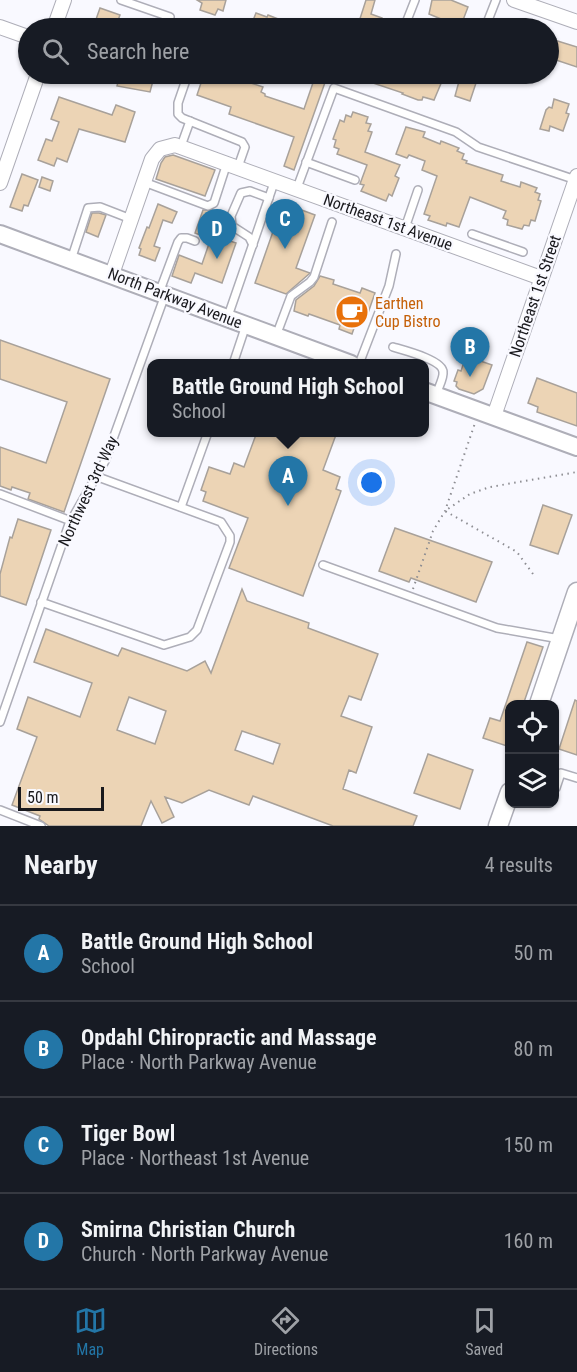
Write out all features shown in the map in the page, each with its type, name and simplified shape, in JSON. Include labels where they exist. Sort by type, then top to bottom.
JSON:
[{"type":"main road","points":[[541,700],[568,629],[577,592]]},
{"type":"main road","points":[[498,826],[505,806]]},
{"type":"street","points":[[58,18],[64,0]]},
{"type":"street","points":[[514,0],[577,22]]},
{"type":"street","points":[[0,27],[18,33]]},
{"type":"street","points":[[0,183],[35,84]]},
{"type":"street","points":[[111,274],[152,159],[160,149],[174,146]]},
{"type":"street","name":"Northeast 1st Avenue","points":[[174,146],[275,180],[541,278]]},
{"type":"street","name":"Northeast 1st Street","points":[[487,413],[541,278],[576,178]]},
{"type":"street","name":"North Parkway Avenue","points":[[0,234],[340,359]]},
{"type":"street","points":[[430,393],[577,447]]},
{"type":"lane","points":[[122,0],[170,17]]},
{"type":"lane","points":[[408,18],[415,0]]},
{"type":"lane","points":[[489,18],[496,0]]},
{"type":"lane","points":[[144,182],[208,206],[211,205],[244,147],[242,142],[182,118],[176,109],[185,84]]},
{"type":"lane","points":[[297,188],[334,88],[456,132],[478,147],[576,178]]},
{"type":"lane","points":[[174,146],[190,121]]},
{"type":"lane","points":[[306,162],[356,180]]},
{"type":"lane","points":[[227,319],[275,180]]},
{"type":"lane","points":[[405,228],[418,190]]},
{"type":"lane","points":[[253,245],[249,237],[232,226],[231,216],[241,193],[250,191],[269,198]]},
{"type":"lane","points":[[71,260],[88,208],[100,207],[131,219]]},
{"type":"lane","points":[[276,336],[291,296],[314,277],[332,222]]},
{"type":"lane","points":[[472,234],[523,252]]},
{"type":"lane","name":"Northwest 3rd Way","points":[[0,722],[71,521],[98,477],[111,445],[178,242],[181,238],[195,241]]},
{"type":"lane","points":[[482,256],[487,239]]},
{"type":"lane","points":[[361,359],[389,286],[396,254]]},
{"type":"lane","points":[[234,359],[246,325]]},
{"type":"lane","points":[[393,347],[427,359]]},
{"type":"lane","points":[[429,360],[435,362],[444,372],[430,393]]},
{"type":"lane","points":[[181,507],[206,437]]},
{"type":"lane","points":[[41,602],[164,645],[171,645],[190,637],[197,630],[230,542],[230,536],[221,522],[98,477]]},
{"type":"lane","points":[[0,494],[71,521]]},
{"type":"lane","points":[[323,566],[497,628],[568,629]]},
{"type":"lane","points":[[559,779],[561,773],[577,778]]},
{"type":"lane","points":[[0,810],[41,826]]},
{"type":"path","points":[[410,597],[433,531],[445,511],[487,413]]},
{"type":"path","points":[[445,511],[470,494],[490,487],[577,472]]},
{"type":"path","points":[[445,511],[517,552],[532,574]]},
{"type":"building","points":[[197,0],[226,0],[223,11],[218,9],[215,15],[200,10],[202,3]]},
{"type":"building","points":[[366,0],[375,0],[371,14],[382,18],[360,18]]},
{"type":"building","points":[[432,0],[451,0],[468,7],[464,18],[439,18],[429,14]]},
{"type":"building","points":[[100,8],[120,15],[119,18],[96,18]]},
{"type":"building","points":[[256,13],[276,18],[254,18]]},
{"type":"building","points":[[559,41],[577,47],[577,67],[559,61]]},
{"type":"building","points":[[118,84],[152,84],[150,92],[117,86]]},
{"type":"building","points":[[201,84],[254,84],[263,87],[261,92],[265,96],[304,109],[313,84],[324,84],[294,170],[284,166],[294,137],[229,114],[231,107],[197,95]]},
{"type":"building","points":[[376,84],[441,84],[434,100],[423,97],[422,100],[418,100]]},
{"type":"building","points":[[458,84],[476,84],[470,101],[455,96]]},
{"type":"building","points":[[59,97],[112,115],[116,105],[135,112],[125,142],[79,129],[67,162],[57,158],[54,166],[38,160],[46,139],[52,141],[59,122],[51,119]]},
{"type":"building","points":[[554,99],[569,104],[566,113],[569,114],[563,131],[550,126],[549,131],[540,129],[546,110],[549,107],[552,108]]},
{"type":"building","points":[[353,112],[368,117],[366,123],[371,124],[368,131],[372,132],[365,152],[400,165],[395,176],[399,178],[392,196],[389,194],[386,201],[361,191],[364,185],[360,184],[367,165],[337,154],[339,149],[334,147],[336,140],[333,139],[340,120],[344,122],[346,115],[351,117]]},
{"type":"building","points":[[406,127],[425,132],[423,137],[440,144],[441,141],[459,148],[457,151],[464,154],[462,159],[467,161],[466,163],[503,175],[501,181],[520,187],[521,182],[537,188],[535,192],[540,194],[538,200],[541,201],[535,221],[531,220],[529,226],[524,225],[522,229],[507,225],[508,220],[503,218],[506,211],[470,197],[459,227],[447,223],[446,226],[428,220],[430,216],[424,214],[437,176],[422,170],[425,161],[409,155],[407,158],[396,154]]},
{"type":"building","points":[[173,155],[215,170],[205,196],[156,179],[165,157]]},
{"type":"building","points":[[22,174],[38,180],[28,206],[24,205],[22,211],[10,207]]},
{"type":"building","points":[[42,177],[53,181],[50,191],[39,187]]},
{"type":"building","points":[[283,203],[315,215],[296,268],[310,273],[286,294],[255,283]]},
{"type":"building","points":[[158,204],[177,212],[172,223],[163,220],[154,246],[160,248],[155,261],[139,255],[141,249],[139,248]]},
{"type":"building","points":[[203,210],[212,210],[203,236],[195,233]]},
{"type":"building","points":[[92,213],[106,215],[98,237],[86,232]]},
{"type":"building","points":[[212,235],[236,243],[222,283],[195,273],[191,283],[172,276],[179,255],[202,264]]},
{"type":"building","points":[[320,276],[334,280],[333,284],[360,293],[362,288],[375,293],[368,313],[360,311],[352,334],[339,329],[340,325],[294,311],[296,300],[314,286]]},
{"type":"building","points":[[0,340],[110,379],[64,512],[28,499],[30,493],[0,486],[0,447],[46,463],[67,402],[0,379]]},
{"type":"building","points":[[466,356],[492,365],[483,389],[474,394],[459,389],[456,386],[457,382],[454,381],[458,370],[461,371]]},
{"type":"building","points":[[537,378],[577,393],[577,426],[537,412],[538,407],[528,403]]},
{"type":"building","points":[[255,437],[335,437],[323,470],[340,477],[336,489],[341,491],[303,596],[229,568],[248,518],[203,501],[206,492],[201,490],[209,467],[230,474],[234,463],[244,467]]},
{"type":"building","points":[[543,505],[572,515],[558,554],[530,545]]},
{"type":"building","points":[[18,519],[51,530],[26,605],[0,596],[0,574],[10,537],[12,538]]},
{"type":"building","points":[[395,528],[492,562],[476,602],[411,578],[409,582],[379,571]]},
{"type":"building","points":[[242,589],[247,601],[309,623],[308,628],[378,654],[361,700],[349,696],[341,716],[372,727],[356,773],[349,770],[343,789],[417,816],[413,826],[333,826],[253,796],[249,805],[209,790],[182,803],[165,797],[174,817],[162,823],[151,801],[141,826],[49,826],[39,819],[40,816],[12,805],[37,737],[17,729],[28,697],[80,717],[92,683],[34,662],[46,629],[118,656],[122,648],[187,671],[205,661],[211,673]],"holes":[[[129,697],[166,711],[155,744],[117,730]],[[242,731],[280,744],[273,764],[235,750]]]},
{"type":"building","points":[[527,642],[543,647],[525,700],[507,700]]},
{"type":"building","points":[[575,700],[577,701],[577,755],[559,749]]},
{"type":"building","points":[[505,706],[505,745],[483,738],[490,718],[500,721]]},
{"type":"building","points":[[428,754],[473,770],[460,809],[414,793]]},
{"type":"place","name":"Tiger Bowl","points":[[285,249]]},
{"type":"place","name":"Smirna Christian Church","points":[[217,259]]},
{"type":"place","name":"Earthen Cup Bistro","points":[[352,312]]},
{"type":"place","name":"Opdahl Chiropractic and Massage","points":[[470,377]]},
{"type":"place","name":"Battle Ground High School","points":[[288,506]]}]
